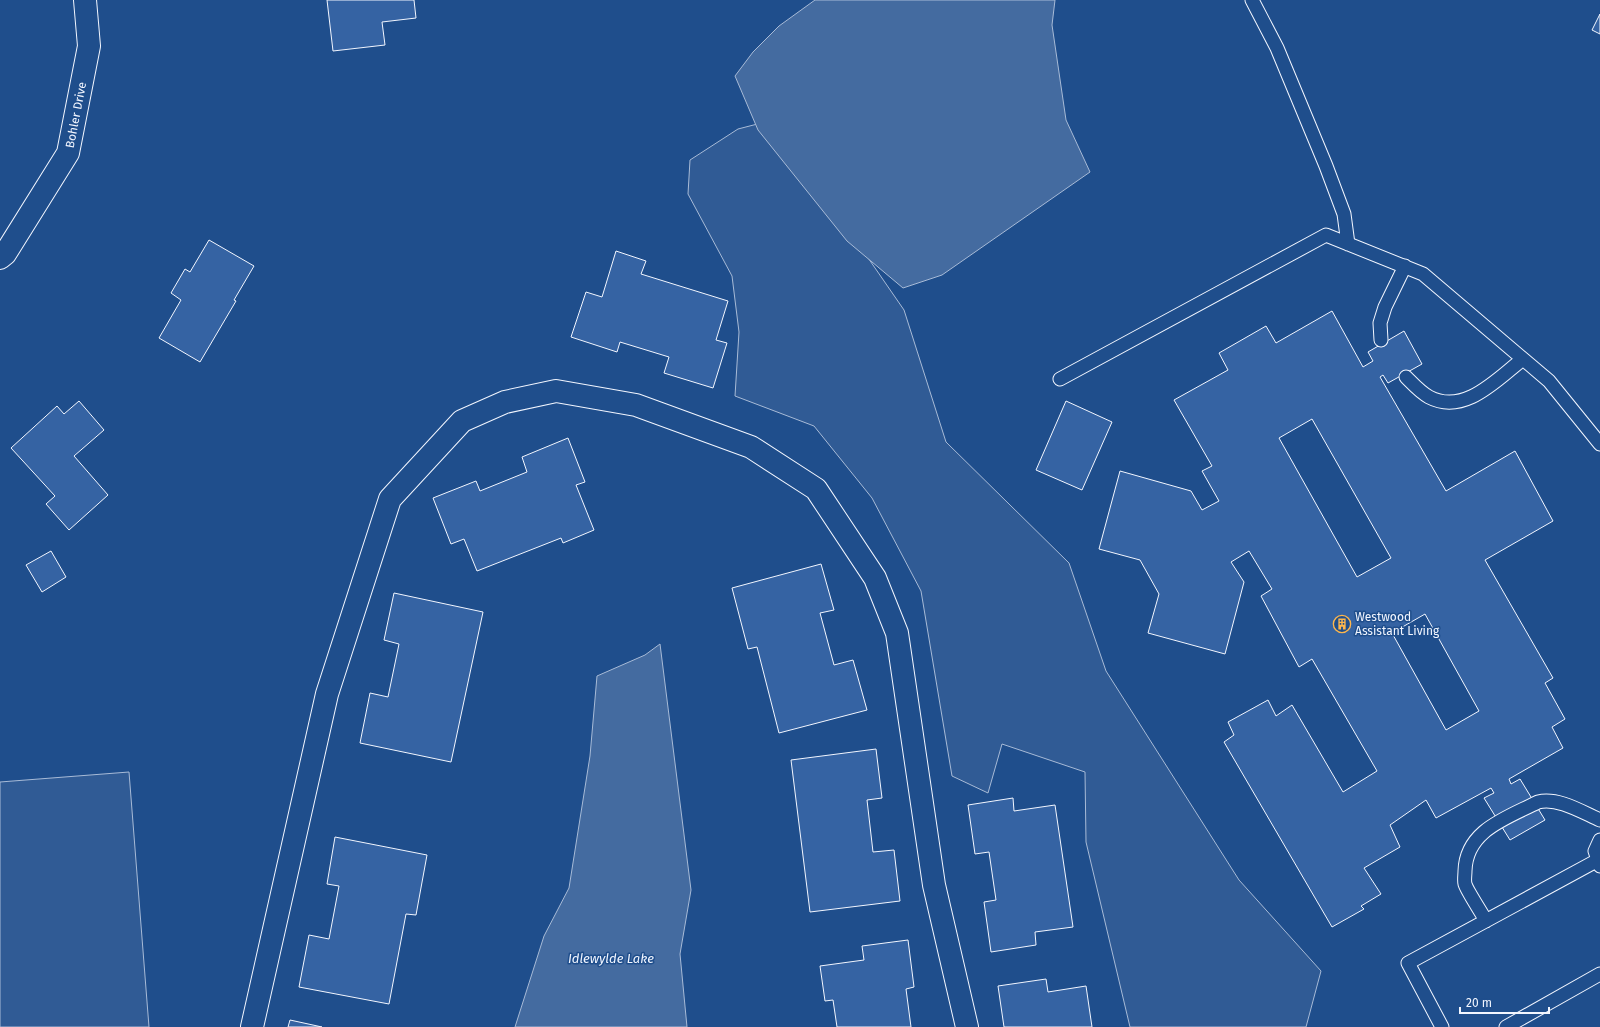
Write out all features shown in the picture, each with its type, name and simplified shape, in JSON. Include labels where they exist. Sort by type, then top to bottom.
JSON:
[{"type":"street","name":"Bohler Drive","points":[[0,258],[5,254],[68,153],[89,46],[85,0]]},
{"type":"street","points":[[252,1027],[328,694],[390,499],[462,421],[505,402],[556,391],[636,405],[751,447],[816,489],[875,578],[897,633],[934,885],[967,1027]]},
{"type":"lane","points":[[1252,0],[1277,48],[1326,166],[1344,214],[1348,244]]},
{"type":"lane","points":[[1060,379],[1326,235],[1423,274],[1549,380],[1600,444]]},
{"type":"lane","points":[[1381,340],[1380,323],[1385,306],[1405,266]]},
{"type":"lane","points":[[1406,377],[1430,398],[1445,401],[1462,401],[1476,395],[1523,359]]},
{"type":"lane","points":[[1486,921],[1465,884],[1465,862],[1469,849],[1478,836],[1492,825],[1538,802],[1547,800],[1563,804],[1600,820]]},
{"type":"lane","points":[[1442,1027],[1408,963],[1599,863],[1595,851],[1600,840]]},
{"type":"lane","points":[[1506,1027],[1600,974]]},
{"type":"shaded area","points":[[773,120],[904,310],[946,442],[1069,563],[1106,671],[1239,880],[1321,971],[1306,1027],[1130,1027],[1086,842],[1085,772],[1002,744],[988,793],[952,776],[921,591],[872,498],[814,426],[735,396],[739,332],[732,276],[688,194],[690,160],[738,129]]},
{"type":"shaded area","points":[[129,772],[149,1027],[0,1027],[0,782]]},
{"type":"water","points":[[815,0],[1055,0],[1052,25],[1066,120],[1090,172],[942,275],[903,288],[847,241],[758,130],[735,76],[753,52],[779,26]]},
{"type":"water","name":"Idlewylde Lake","points":[[660,644],[691,890],[680,954],[687,1027],[515,1027],[544,936],[569,888],[590,756],[597,676],[645,655]]},
{"type":"building","points":[[327,0],[414,0],[416,18],[382,22],[385,45],[333,51]]},
{"type":"building","points":[[1600,14],[1600,34],[1592,30]]},
{"type":"building","points":[[209,240],[254,266],[234,300],[236,301],[200,362],[159,338],[181,300],[171,293],[185,269],[190,272]]},
{"type":"building","points":[[616,251],[646,261],[641,274],[728,301],[716,340],[727,343],[713,388],[664,373],[669,357],[620,342],[617,352],[571,337],[586,292],[602,297]]},
{"type":"building","name":"Westwood Assistant Living","points":[[1332,311],[1363,367],[1373,361],[1368,352],[1404,331],[1422,364],[1388,383],[1383,375],[1380,377],[1446,491],[1515,451],[1553,521],[1485,560],[1553,678],[1545,683],[1565,719],[1552,727],[1563,748],[1509,779],[1511,784],[1520,779],[1545,820],[1510,840],[1484,798],[1494,793],[1491,788],[1436,818],[1426,800],[1390,825],[1400,847],[1364,868],[1381,894],[1361,906],[1364,909],[1332,927],[1224,742],[1234,735],[1228,722],[1268,700],[1276,716],[1292,705],[1343,792],[1377,771],[1312,659],[1299,667],[1261,596],[1272,589],[1249,551],[1231,562],[1244,582],[1225,654],[1148,633],[1159,594],[1140,560],[1099,549],[1120,471],[1191,491],[1202,510],[1219,501],[1202,471],[1212,466],[1174,400],[1228,370],[1219,353],[1266,326],[1276,343]],"holes":[[[1312,419],[1391,558],[1357,577],[1279,438]],[[1425,614],[1479,711],[1446,730],[1392,633]]]},
{"type":"building","points":[[79,401],[104,430],[74,456],[108,495],[69,530],[46,504],[55,496],[11,448],[57,406],[64,414]]},
{"type":"building","points":[[1066,401],[1112,422],[1082,490],[1036,470]]},
{"type":"building","points":[[568,438],[585,482],[576,485],[594,530],[563,543],[561,538],[477,571],[464,539],[451,544],[433,498],[476,481],[480,491],[527,472],[522,457]]},
{"type":"building","points":[[51,551],[66,577],[42,592],[26,565]]},
{"type":"building","points":[[821,564],[834,610],[820,613],[834,665],[853,660],[867,710],[779,733],[757,647],[748,649],[732,588]]},
{"type":"building","points":[[394,593],[483,612],[451,762],[360,743],[370,693],[388,697],[399,644],[384,640]]},
{"type":"building","points":[[876,749],[882,798],[867,800],[873,852],[894,850],[900,901],[810,912],[791,760]]},
{"type":"building","points":[[1013,798],[1014,811],[1055,805],[1073,927],[1035,932],[1036,945],[991,952],[984,902],[996,900],[989,852],[975,854],[968,805]]},
{"type":"building","points":[[335,837],[427,855],[416,915],[406,914],[389,1004],[299,987],[309,935],[329,939],[339,886],[327,884]]},
{"type":"building","points":[[908,940],[914,987],[906,989],[911,1027],[837,1027],[833,1000],[825,1001],[820,966],[864,960],[862,946]]},
{"type":"building","points":[[1046,979],[1048,992],[1086,986],[1092,1027],[1004,1027],[998,986]]},
{"type":"building","points":[[290,1020],[322,1027],[288,1027]]},
{"type":"place","name":"Westwood Assistant Living","points":[[1342,624]]}]
